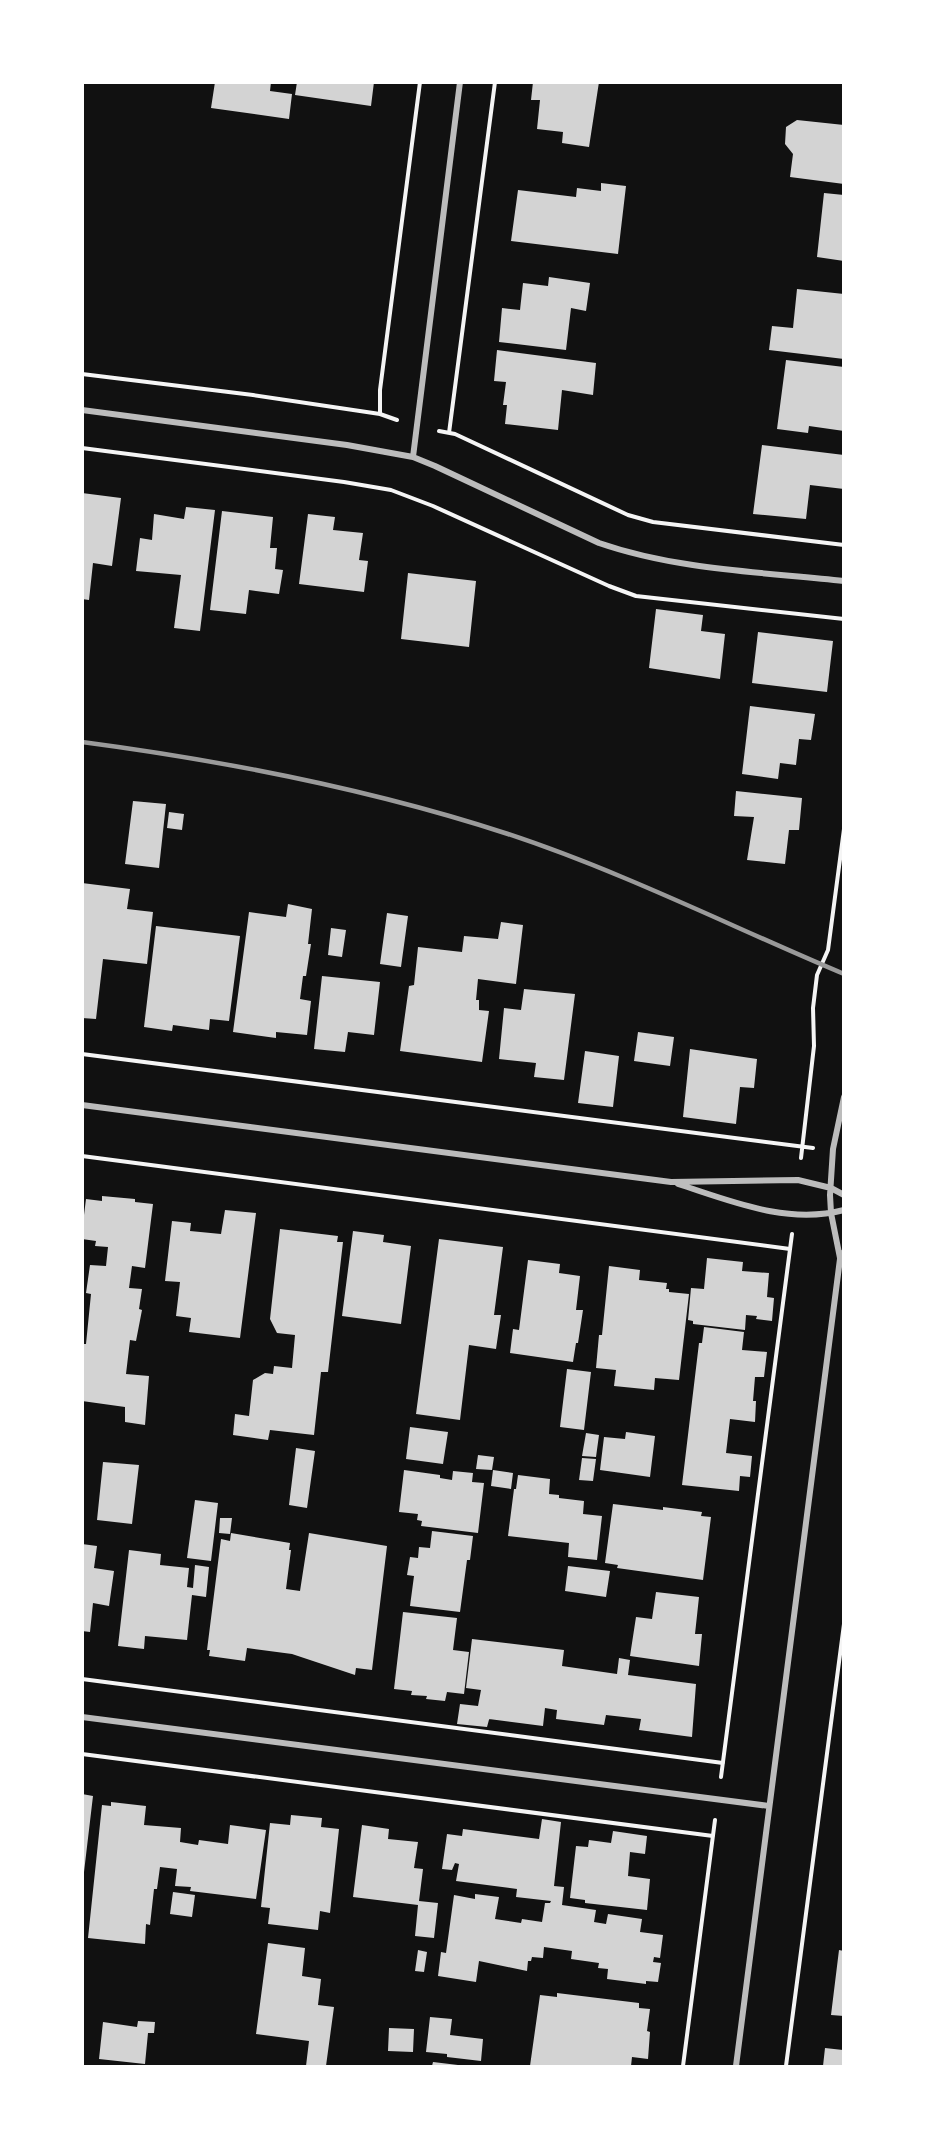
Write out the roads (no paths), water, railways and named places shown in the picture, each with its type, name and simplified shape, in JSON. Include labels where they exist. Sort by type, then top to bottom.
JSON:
[{"type":"street","points":[[413,457],[460,82]]},
{"type":"street","points":[[82,410],[347,445],[413,457],[599,543],[624,551],[681,563],[843,581]]},
{"type":"street","points":[[840,1259],[831,1214],[831,1188],[833,1149],[843,1101]]},
{"type":"street","points":[[82,1105],[672,1182],[798,1180],[831,1188],[843,1195]]},
{"type":"street","points":[[672,1182],[741,1205],[794,1215],[831,1214],[843,1210]]},
{"type":"street","points":[[736,2067],[840,1259],[843,1251]]},
{"type":"street","points":[[82,1716],[769,1806]]},
{"type":"railway","points":[[82,742],[190,758],[297,778],[456,818],[593,865],[844,974]]}]
